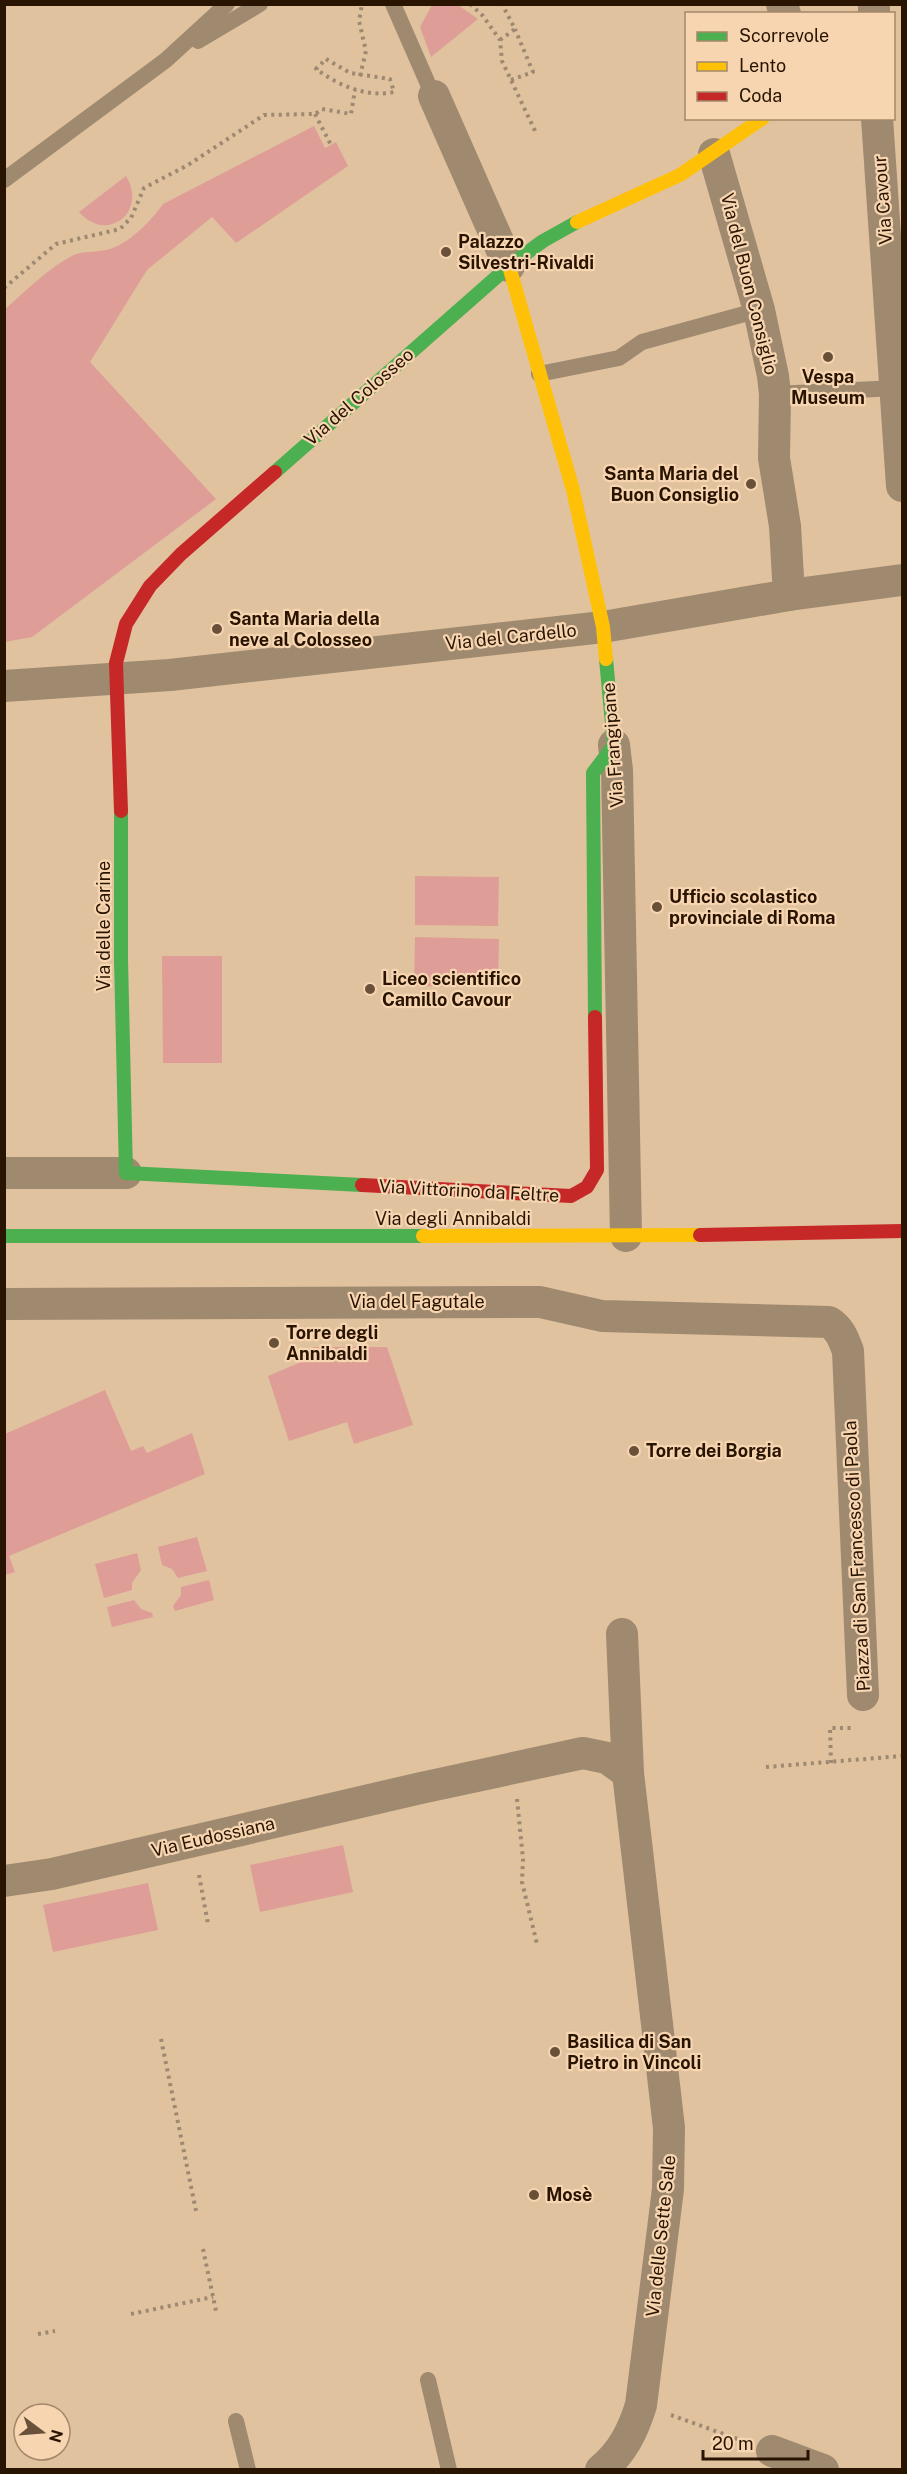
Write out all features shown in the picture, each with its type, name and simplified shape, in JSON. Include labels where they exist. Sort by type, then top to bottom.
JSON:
[{"type":"street","points":[[433,95],[509,266]]},
{"type":"street","name":"Via del Colosseo","points":[[117,679],[116,663],[126,624],[140,600],[155,580],[219,518],[509,266],[557,232],[662,185],[714,154],[760,120]]},
{"type":"street","name":"Via Cavour","points":[[878,124],[903,486]]},
{"type":"street","name":"Via del Buon Consiglio","points":[[714,154],[759,310],[775,394],[774,458],[785,526],[789,595]]},
{"type":"street","name":"Via Frangipane","points":[[509,266],[573,490],[603,627],[618,794],[626,1236]]},
{"type":"street","name":"Via del Cardello","points":[[117,679],[603,627],[789,595],[903,580]]},
{"type":"street","points":[[4,686],[68,680],[117,679]]},
{"type":"street","name":"Via delle Carine","points":[[117,679],[121,778],[121,960],[126,1173]]},
{"type":"street","name":"Via Vittorino da Feltre","points":[[4,1173],[126,1173],[571,1196],[588,1187],[597,1170],[593,773],[614,745]]},
{"type":"street","name":"Via degli Annibaldi","points":[[4,1236],[626,1236],[903,1231]]},
{"type":"street","name":"Via del Fagutale","points":[[4,1304],[540,1302],[602,1316],[828,1322]]},
{"type":"street","name":"Piazza di San Francesco di Paola","points":[[828,1322],[836,1327],[843,1336],[848,1351],[863,1695]]},
{"type":"street","name":"Via delle Sette Sale","points":[[601,2469],[612,2460],[626,2441],[635,2425],[641,2405],[668,2189],[670,2137],[628,1773],[622,1634]]},
{"type":"street","name":"Via Eudossiana","points":[[4,1881],[52,1874],[421,1788],[583,1753],[607,1758],[628,1773]]},
{"type":"street","points":[[772,2451],[823,2469]]},
{"type":"lane","points":[[166,60],[227,4]]},
{"type":"lane","points":[[4,180],[166,60],[260,4]]},
{"type":"lane","points":[[393,4],[433,95]]},
{"type":"lane","points":[[539,374],[619,358],[642,342],[759,310]]},
{"type":"lane","points":[[775,394],[896,388]]},
{"type":"lane","points":[[428,2380],[449,2469]]},
{"type":"lane","points":[[236,2421],[248,2469]]},
{"type":"path","points":[[360,76],[366,51],[359,21],[362,4]]},
{"type":"path","points":[[470,4],[483,16],[500,40],[502,61],[536,133]]},
{"type":"path","points":[[502,4],[533,72],[511,80]]},
{"type":"path","points":[[500,40],[515,29]]},
{"type":"path","points":[[327,59],[344,71],[360,76],[390,79],[394,92],[373,94],[356,90],[331,80],[315,69],[327,59]]},
{"type":"path","points":[[4,288],[56,244],[120,229],[131,218],[144,188],[188,165],[264,115],[315,114],[322,109],[351,114],[356,90]]},
{"type":"path","points":[[315,114],[331,145]]},
{"type":"path","name":"Piazza di San Francesco di Paola","points":[[831,1763],[830,1728],[863,1728],[863,1695]]},
{"type":"path","points":[[766,1767],[903,1756]]},
{"type":"path","points":[[514,1768],[523,1859],[522,1882],[537,1944]]},
{"type":"path","points":[[200,1884],[208,1924]]},
{"type":"path","points":[[161,2039],[196,2211]]},
{"type":"path","points":[[203,2249],[216,2311]]},
{"type":"path","points":[[131,2314],[213,2297]]},
{"type":"path","points":[[38,2334],[55,2331]]},
{"type":"path","points":[[687,2421],[736,2438]]},
{"type":"shaded area","points":[[432,5],[458,5],[478,19],[431,57],[420,27]]},
{"type":"shaded area","points":[[314,126],[325,148],[336,142],[348,166],[236,243],[212,217],[147,270],[90,362],[216,499],[32,637],[5,642],[5,309],[61,262],[79,253],[106,250],[122,244],[145,225],[163,204]]},
{"type":"shaded area","points":[[126,176],[131,189],[132,201],[128,212],[121,220],[101,225],[90,221],[79,212]]},
{"type":"shaded area","points":[[415,876],[499,877],[498,926],[415,925]]},
{"type":"shaded area","points":[[415,937],[499,939],[498,987],[414,986]]},
{"type":"shaded area","points":[[162,956],[222,956],[222,1063],[163,1063]]},
{"type":"shaded area","points":[[312,1347],[387,1347],[413,1425],[354,1444],[347,1422],[289,1441],[268,1376],[315,1356]]},
{"type":"shaded area","points":[[105,1390],[131,1451],[143,1446],[147,1453],[192,1433],[205,1474],[9,1556],[15,1572],[5,1575],[5,1434]]},
{"type":"shaded area","points":[[197,1537],[207,1571],[178,1578],[172,1569],[162,1565],[158,1547]]},
{"type":"shaded area","points":[[137,1553],[141,1570],[132,1583],[132,1590],[104,1598],[95,1564]]},
{"type":"shaded area","points":[[209,1580],[214,1600],[175,1611],[173,1606],[181,1595],[181,1587]]},
{"type":"shaded area","points":[[134,1600],[141,1609],[152,1613],[153,1617],[112,1627],[107,1607]]},
{"type":"shaded area","points":[[343,1845],[353,1892],[260,1912],[250,1865]]},
{"type":"shaded area","points":[[148,1883],[158,1930],[53,1952],[43,1905]]},
{"type":"traffic: fast","points":[[275,472],[509,266],[543,241],[577,222]]},
{"type":"traffic: fast","points":[[595,1017],[593,773],[614,745],[606,659]]},
{"type":"traffic: fast","points":[[121,811],[121,960],[126,1173],[362,1185]]},
{"type":"traffic: fast","points":[[4,1236],[423,1236]]},
{"type":"traffic: slow","points":[[577,222],[680,175],[760,120]]},
{"type":"traffic: slow","points":[[509,266],[573,490],[603,627],[606,659]]},
{"type":"traffic: slow","points":[[423,1236],[700,1235]]},
{"type":"traffic: jam","points":[[121,811],[116,663],[126,624],[150,586],[181,554],[275,472]]},
{"type":"traffic: jam","points":[[362,1185],[571,1196],[587,1187],[597,1170],[595,1017]]},
{"type":"traffic: jam","points":[[700,1235],[902,1231]]},
{"type":"place","name":"Palazzo Silvestri-Rivaldi","points":[[446,252]]},
{"type":"place","name":"Vespa Museum","points":[[828,357]]},
{"type":"place","name":"Santa Maria del Buon Consiglio","points":[[751,484]]},
{"type":"place","name":"Santa Maria della neve al Colosseo","points":[[217,629]]},
{"type":"place","name":"Ufficio scolastico provinciale di Roma","points":[[657,907]]},
{"type":"place","name":"Liceo scientifico Camillo Cavour","points":[[370,989]]},
{"type":"place","name":"Torre degli Annibaldi","points":[[274,1343]]},
{"type":"place","name":"Torre dei Borgia","points":[[634,1451]]},
{"type":"place","name":"Basilica di San Pietro in Vincoli","points":[[555,2052]]},
{"type":"place","name":"Mosè","points":[[534,2195]]}]
